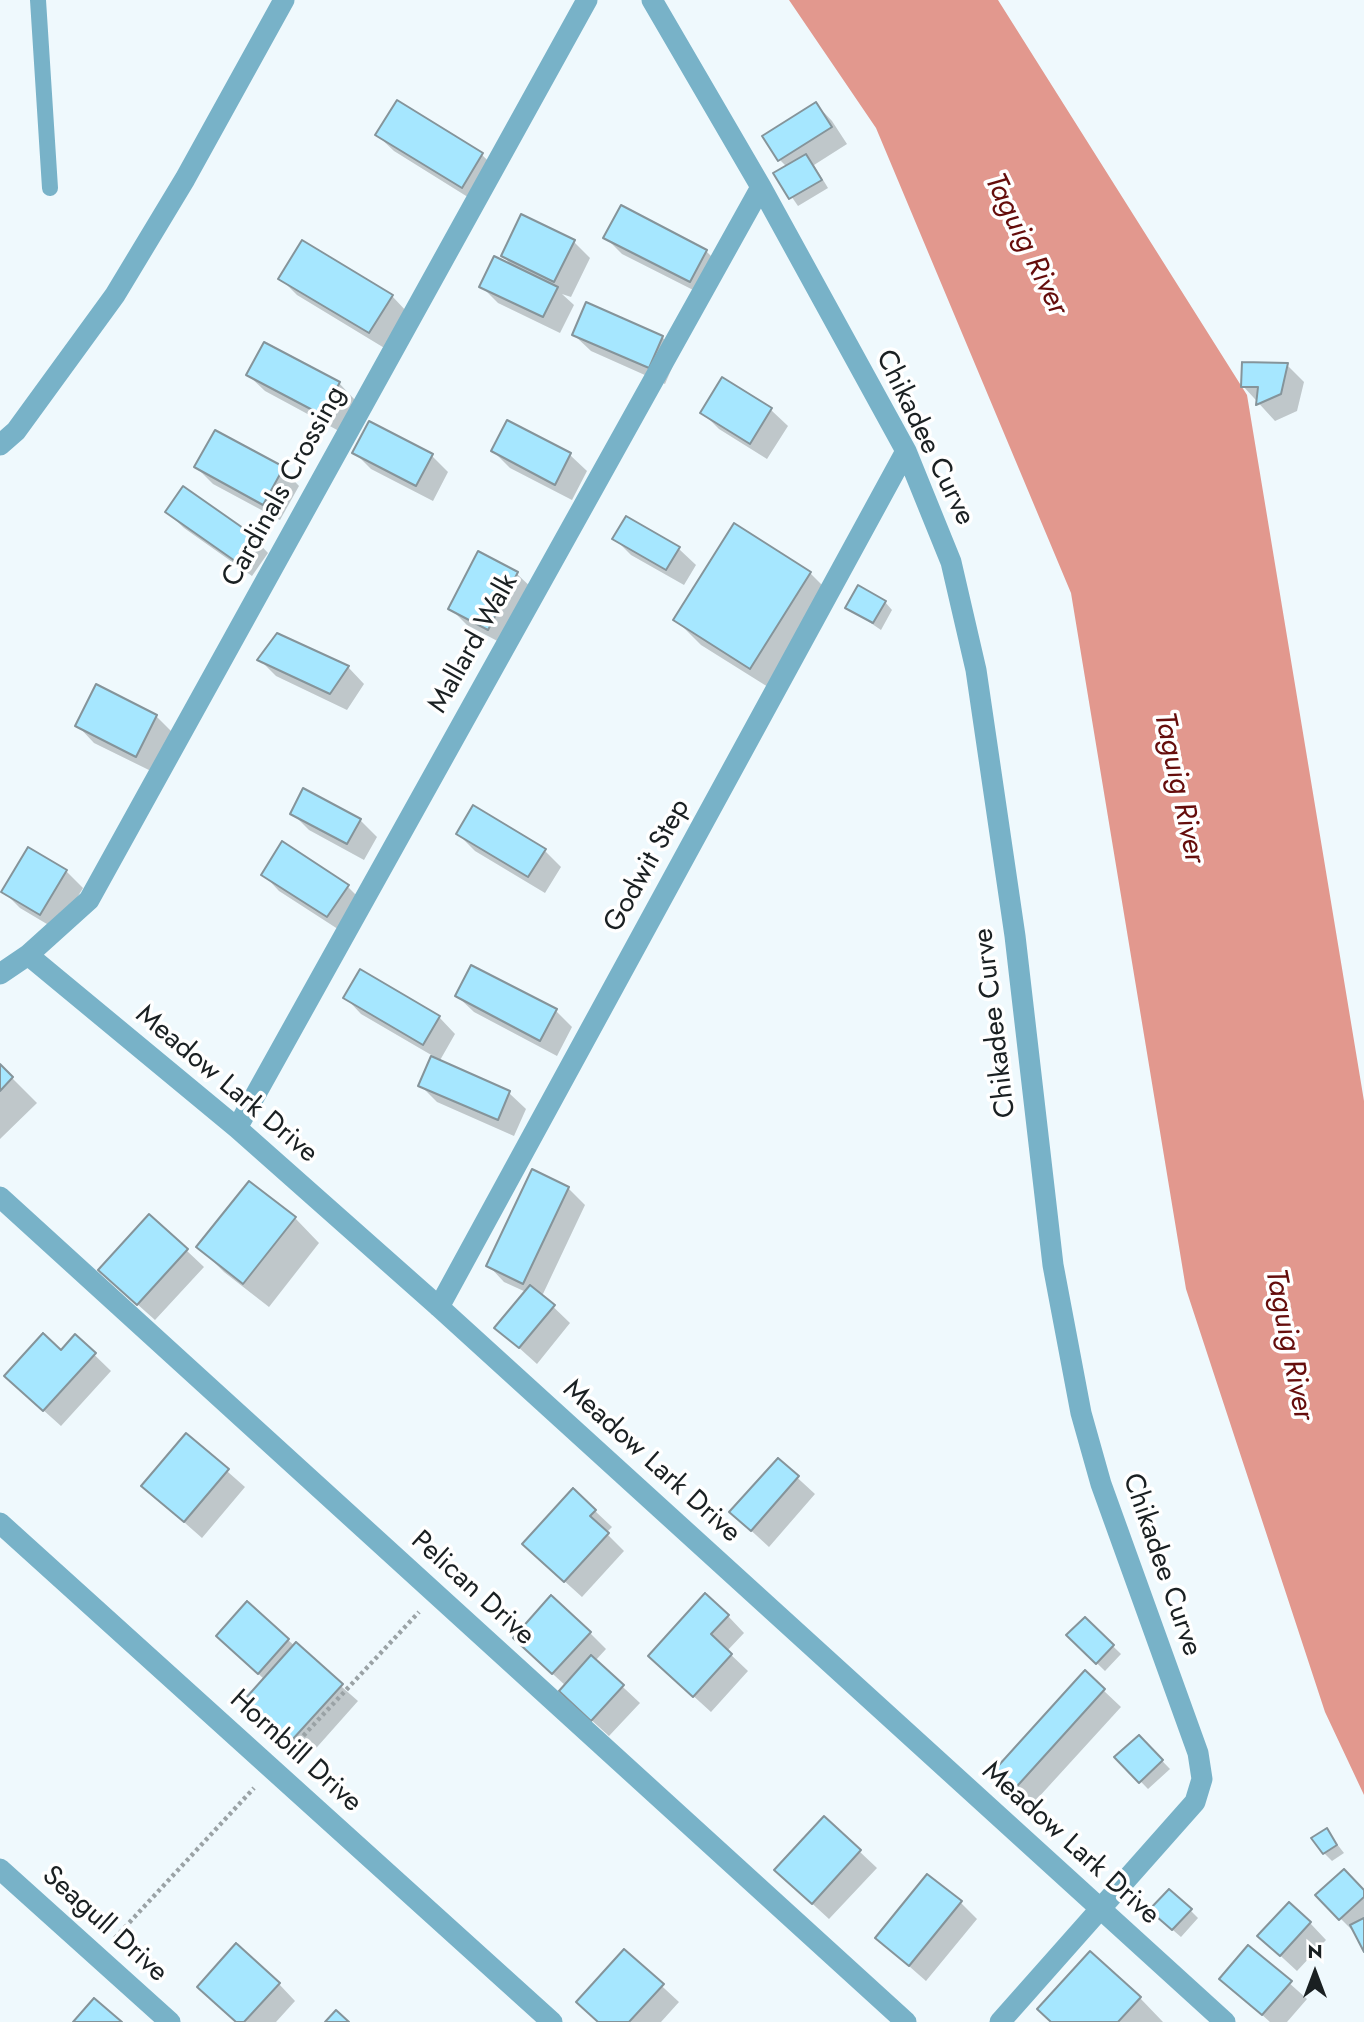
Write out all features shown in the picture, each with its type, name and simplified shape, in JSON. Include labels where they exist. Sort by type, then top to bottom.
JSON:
[{"type":"street","points":[[0,445],[16,431],[115,295],[185,179],[284,0]]},
{"type":"street","name":"Cardinals Crossing","points":[[0,974],[28,955],[89,900],[587,0]]},
{"type":"street","name":"Chikadee Curve","points":[[652,0],[761,187],[906,451],[951,562],[976,670],[1015,936],[1054,1265],[1081,1413],[1101,1484],[1198,1753],[1202,1779],[1195,1802],[1000,2022]]},
{"type":"street","name":"Mallard Walk","points":[[237,1128],[761,187]]},
{"type":"street","name":"Godwit Step","points":[[439,1307],[906,451]]},
{"type":"street","name":"Meadow Lark Drive","points":[[28,955],[237,1128],[439,1307],[1225,2022]]},
{"type":"street","name":"Pelican Drive","points":[[0,1197],[906,2022]]},
{"type":"street","name":"Hornbill Drive","points":[[0,1523],[552,2022]]},
{"type":"street","name":"Seagull Drive","points":[[0,1869],[170,2022]]},
{"type":"lane","points":[[38,0],[50,188]]},
{"type":"water","name":"Taguig River","points":[[789,0],[998,0],[1247,395],[1364,1101],[1364,1795],[1325,1712],[1186,1289],[1071,593],[876,128]]},
{"type":"building","points":[[397,100],[483,153],[462,188],[375,135]]},
{"type":"building","points":[[816,102],[832,127],[778,161],[762,136]]},
{"type":"building","points":[[806,154],[822,180],[789,199],[773,173]]},
{"type":"building","points":[[621,205],[707,250],[690,282],[603,238]]},
{"type":"building","points":[[521,214],[575,240],[554,282],[501,256]]},
{"type":"building","points":[[302,240],[393,295],[369,333],[278,279]]},
{"type":"building","points":[[494,256],[558,287],[543,317],[479,287]]},
{"type":"building","points":[[586,302],[663,336],[649,368],[572,335]]},
{"type":"building","points":[[264,342],[340,382],[322,415],[246,375]]},
{"type":"building","points":[[1242,362],[1288,363],[1281,394],[1256,405],[1258,387],[1241,387]]},
{"type":"building","points":[[722,377],[772,408],[750,444],[700,413]]},
{"type":"building","points":[[507,420],[571,453],[555,485],[491,451]]},
{"type":"building","points":[[369,421],[433,454],[416,486],[352,453]]},
{"type":"building","points":[[215,430],[284,467],[263,505],[194,467]]},
{"type":"building","points":[[183,486],[253,535],[235,561],[165,512]]},
{"type":"building","points":[[626,516],[680,547],[666,570],[612,539]]},
{"type":"building","points":[[734,523],[811,572],[750,669],[673,620]]},
{"type":"building","points":[[478,551],[518,572],[488,630],[448,609]]},
{"type":"building","points":[[858,585],[886,601],[873,623],[845,608]]},
{"type":"building","points":[[277,633],[349,666],[330,694],[257,660]]},
{"type":"building","points":[[96,684],[157,715],[136,757],[75,726]]},
{"type":"building","points":[[303,788],[361,819],[347,844],[290,814]]},
{"type":"building","points":[[473,805],[546,849],[528,877],[456,834]]},
{"type":"building","points":[[282,841],[349,885],[327,917],[261,875]]},
{"type":"building","points":[[28,847],[67,870],[40,915],[1,892]]},
{"type":"building","points":[[471,965],[557,1009],[540,1041],[455,996]]},
{"type":"building","points":[[360,969],[440,1016],[423,1045],[343,998]]},
{"type":"building","points":[[431,1056],[510,1091],[498,1120],[418,1086]]},
{"type":"building","points":[[0,1064],[13,1077],[0,1091]]},
{"type":"building","points":[[532,1169],[569,1187],[523,1284],[486,1266]]},
{"type":"building","points":[[249,1181],[296,1217],[243,1284],[196,1247]]},
{"type":"building","points":[[149,1214],[188,1249],[137,1305],[98,1270]]},
{"type":"building","points":[[530,1285],[555,1305],[519,1348],[494,1328]]},
{"type":"building","points":[[43,1333],[61,1350],[75,1334],[96,1353],[43,1411],[4,1376]]},
{"type":"building","points":[[186,1433],[229,1469],[184,1522],[141,1486]]},
{"type":"building","points":[[778,1458],[799,1476],[751,1531],[729,1512]]},
{"type":"building","points":[[573,1488],[596,1510],[590,1516],[609,1533],[564,1582],[522,1544]]},
{"type":"building","points":[[705,1593],[729,1615],[711,1634],[732,1654],[693,1697],[648,1656]]},
{"type":"building","points":[[551,1595],[591,1632],[552,1674],[513,1638]]},
{"type":"building","points":[[247,1601],[289,1639],[258,1674],[216,1636]]},
{"type":"building","points":[[1085,1617],[1114,1645],[1096,1664],[1066,1635]]},
{"type":"building","points":[[296,1642],[343,1684],[292,1740],[245,1699]]},
{"type":"building","points":[[591,1655],[624,1685],[591,1721],[559,1691]]},
{"type":"building","points":[[1085,1670],[1105,1689],[1010,1794],[989,1776]]},
{"type":"building","points":[[1139,1735],[1163,1760],[1139,1783],[1114,1757]]},
{"type":"building","points":[[824,1816],[861,1850],[812,1904],[774,1870]]},
{"type":"building","points":[[1327,1828],[1337,1845],[1323,1854],[1311,1838]]},
{"type":"building","points":[[1344,1869],[1364,1890],[1364,1897],[1339,1920],[1315,1895]]},
{"type":"building","points":[[927,1874],[962,1901],[909,1966],[875,1938]]},
{"type":"building","points":[[1169,1889],[1192,1909],[1172,1930],[1149,1910]]},
{"type":"building","points":[[1289,1902],[1311,1922],[1280,1956],[1257,1936]]},
{"type":"building","points":[[1364,1918],[1364,1952],[1350,1925]]},
{"type":"building","points":[[236,1943],[280,1983],[244,2022],[236,2022],[197,1987]]},
{"type":"building","points":[[1248,1945],[1292,1981],[1262,2015],[1219,1979]]},
{"type":"building","points":[[624,1949],[664,1984],[629,2022],[598,2022],[576,2002]]},
{"type":"building","points":[[1090,1951],[1141,1997],[1118,2022],[1051,2022],[1037,2009]]},
{"type":"building","points":[[94,1998],[122,2022],[73,2022]]},
{"type":"building","points":[[336,2010],[349,2022],[325,2022]]}]
